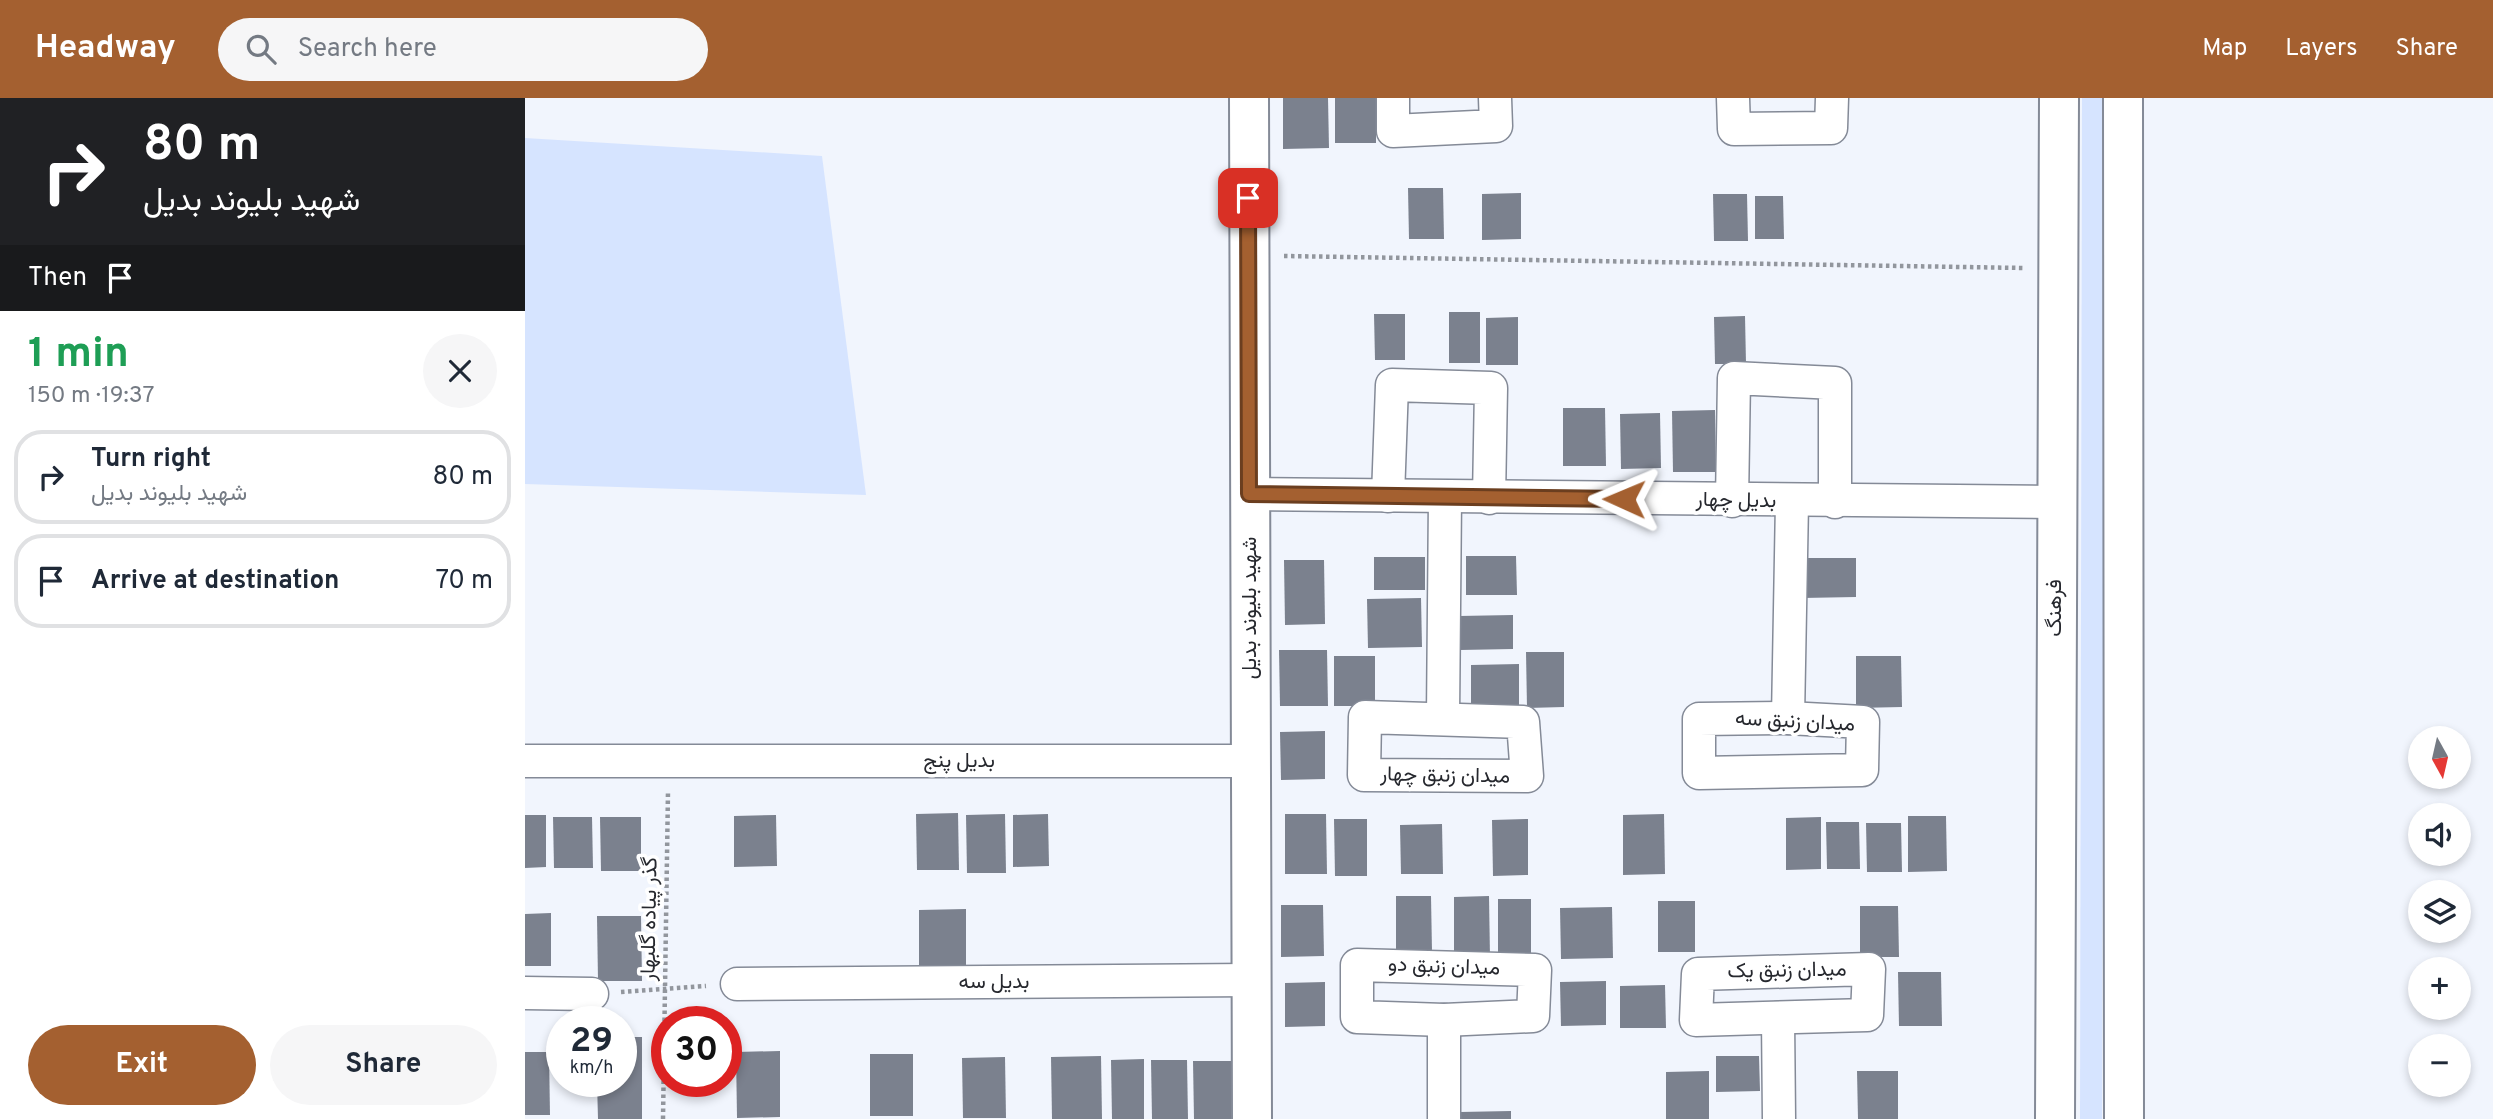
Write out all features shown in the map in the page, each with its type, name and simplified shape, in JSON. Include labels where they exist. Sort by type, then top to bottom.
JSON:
[{"type":"main road","name":"شهید بلیوند بدیل","points":[[1249,98],[1252,1119]]},
{"type":"main road","name":"فرهنگ","points":[[2055,1119],[2056,502],[2061,268],[2059,98]]},
{"type":"main road","points":[[2123,98],[2124,1119]]},
{"type":"street","points":[[1393,98],[1393,131],[1496,126],[1495,98]]},
{"type":"street","points":[[1733,98],[1734,129],[1831,128],[1832,98]]},
{"type":"street","points":[[1732,501],[1734,378],[1835,383],[1835,502]]},
{"type":"street","points":[[1388,496],[1392,385],[1491,388],[1489,498]]},
{"type":"street","name":"بدیل چهار","points":[[1249,494],[1792,502],[2056,502]]},
{"type":"street","points":[[1443,717],[1445,497]]},
{"type":"street","points":[[1788,718],[1792,502]]},
{"type":"street","name":"میدان زنبق چهار","points":[[1365,717],[1443,717],[1523,722],[1527,776],[1364,775],[1365,717]]},
{"type":"street","name":"میدان زنبق سه","points":[[1788,718],[1863,722],[1862,770],[1699,773],[1699,719],[1788,718]]},
{"type":"street","name":"بدیل پنج","points":[[525,761],[1250,761]]},
{"type":"street","name":"میدان زنبق دو","points":[[1357,965],[1535,970],[1533,1016],[1444,1020],[1357,1017],[1357,965]]},
{"type":"street","name":"میدان زنبق یک","points":[[1870,969],[1867,1015],[1778,1018],[1696,1020],[1698,974],[1870,969]]},
{"type":"street","name":"بدیل سه","points":[[737,984],[1251,980]]},
{"type":"street","points":[[525,993],[592,994]]},
{"type":"street","points":[[1778,1018],[1779,1119]]},
{"type":"street","points":[[1444,1020],[1444,1119]]},
{"type":"path","points":[[1248,255],[2061,268]]},
{"type":"path","name":"گذر پیاده گلبهار","points":[[663,1119],[668,762]]},
{"type":"path","points":[[592,994],[737,984]]},
{"type":"shaded area","points":[[2082,98],[2104,98],[2102,1119],[2080,1119]]},
{"type":"shaded area","points":[[525,138],[822,156],[866,495],[525,484]]},
{"type":"building","points":[[1283,98],[1328,98],[1329,148],[1283,149]]},
{"type":"building","points":[[1335,98],[1376,98],[1376,143],[1335,143]]},
{"type":"building","points":[[1408,188],[1443,188],[1444,239],[1409,239]]},
{"type":"building","points":[[1521,193],[1521,239],[1482,240],[1482,194]]},
{"type":"building","points":[[1713,194],[1747,194],[1748,241],[1714,241]]},
{"type":"building","points":[[1755,196],[1783,196],[1784,239],[1755,239]]},
{"type":"building","points":[[1449,312],[1480,312],[1480,363],[1449,363]]},
{"type":"building","points":[[1374,314],[1405,314],[1405,360],[1375,360]]},
{"type":"building","points":[[1745,316],[1746,364],[1715,364],[1714,317]]},
{"type":"building","points":[[1518,317],[1518,365],[1486,365],[1486,318]]},
{"type":"building","points":[[1563,408],[1605,408],[1606,466],[1563,466]]},
{"type":"building","points":[[1715,410],[1716,472],[1673,472],[1672,411]]},
{"type":"building","points":[[1660,413],[1661,468],[1621,469],[1620,414]]},
{"type":"building","points":[[1466,556],[1516,556],[1517,595],[1466,595]]},
{"type":"building","points":[[1374,557],[1425,557],[1425,590],[1374,590]]},
{"type":"building","points":[[1802,558],[1856,558],[1856,597],[1802,598]]},
{"type":"building","points":[[1284,560],[1324,560],[1325,624],[1285,625]]},
{"type":"building","points":[[1421,598],[1422,647],[1368,648],[1367,599]]},
{"type":"building","points":[[1513,615],[1513,649],[1460,650],[1459,616]]},
{"type":"building","points":[[1279,650],[1327,650],[1328,706],[1280,706]]},
{"type":"building","points":[[1526,652],[1564,652],[1564,707],[1527,708]]},
{"type":"building","points":[[1334,656],[1375,656],[1375,706],[1334,706]]},
{"type":"building","points":[[1856,656],[1901,656],[1902,707],[1856,708]]},
{"type":"building","points":[[1519,664],[1519,708],[1471,709],[1471,665]]},
{"type":"building","points":[[1325,731],[1325,779],[1281,780],[1280,732]]},
{"type":"building","points":[[958,813],[959,870],[917,870],[916,814]]},
{"type":"building","points":[[1005,814],[1006,873],[967,873],[966,815]]},
{"type":"building","points":[[1048,814],[1049,866],[1013,867],[1013,815]]},
{"type":"building","points":[[1285,814],[1326,814],[1327,874],[1285,874]]},
{"type":"building","points":[[1664,814],[1665,874],[1623,875],[1623,815]]},
{"type":"building","points":[[525,815],[546,815],[546,867],[525,868]]},
{"type":"building","points":[[776,815],[777,866],[734,867],[734,816]]},
{"type":"building","points":[[1908,816],[1946,816],[1947,871],[1908,872]]},
{"type":"building","points":[[553,817],[592,817],[593,868],[554,868]]},
{"type":"building","points":[[600,817],[641,817],[641,871],[601,871]]},
{"type":"building","points":[[1821,817],[1821,869],[1786,870],[1786,818]]},
{"type":"building","points":[[1334,819],[1367,819],[1367,876],[1335,876]]},
{"type":"building","points":[[1528,819],[1528,875],[1493,876],[1492,820]]},
{"type":"building","points":[[1826,822],[1859,822],[1860,869],[1827,869]]},
{"type":"building","points":[[1866,823],[1901,823],[1902,872],[1867,872]]},
{"type":"building","points":[[1442,824],[1443,874],[1401,874],[1400,825]]},
{"type":"building","points":[[1396,896],[1431,896],[1432,952],[1396,952]]},
{"type":"building","points":[[1489,896],[1490,958],[1454,958],[1454,897]]},
{"type":"building","points":[[1498,899],[1531,899],[1531,957],[1498,958]]},
{"type":"building","points":[[1658,901],[1695,901],[1695,952],[1658,952]]},
{"type":"building","points":[[1281,905],[1323,905],[1324,956],[1281,957]]},
{"type":"building","points":[[1860,906],[1898,906],[1899,957],[1860,957]]},
{"type":"building","points":[[1612,907],[1613,958],[1561,959],[1560,908]]},
{"type":"building","points":[[966,909],[966,970],[919,971],[919,910]]},
{"type":"building","points":[[551,913],[551,966],[525,966],[525,914]]},
{"type":"building","points":[[597,916],[641,916],[642,981],[598,981]]},
{"type":"building","points":[[1898,972],[1941,972],[1942,1026],[1899,1026]]},
{"type":"building","points":[[1606,981],[1606,1025],[1561,1026],[1560,982]]},
{"type":"building","points":[[1325,982],[1325,1026],[1285,1027],[1285,983]]},
{"type":"building","points":[[1665,985],[1666,1028],[1620,1028],[1620,986]]},
{"type":"building","points":[[637,1037],[642,1037],[642,1119],[598,1119],[597,1097],[637,1097]]},
{"type":"building","points":[[780,1051],[780,1117],[737,1118],[737,1097],[742,1097],[742,1052]]},
{"type":"building","points":[[525,1052],[546,1052],[546,1097],[550,1097],[550,1115],[525,1115]]},
{"type":"building","points":[[870,1054],[913,1054],[913,1116],[870,1116]]},
{"type":"building","points":[[1101,1056],[1102,1119],[1052,1119],[1051,1057]]},
{"type":"building","points":[[1716,1056],[1759,1056],[1760,1091],[1716,1092]]},
{"type":"building","points":[[1005,1057],[1006,1118],[963,1118],[962,1058]]},
{"type":"building","points":[[1144,1059],[1144,1119],[1112,1119],[1111,1060]]},
{"type":"building","points":[[1151,1060],[1187,1060],[1188,1119],[1152,1119]]},
{"type":"building","points":[[1193,1061],[1234,1061],[1235,1119],[1194,1119]]},
{"type":"building","points":[[1709,1071],[1709,1119],[1666,1119],[1666,1072]]},
{"type":"building","points":[[1857,1071],[1898,1071],[1898,1119],[1858,1119]]},
{"type":"building","points":[[1511,1111],[1511,1119],[1460,1119],[1460,1112]]},
{"type":"route","points":[[1248,198],[1249,494],[1624,499]]}]
